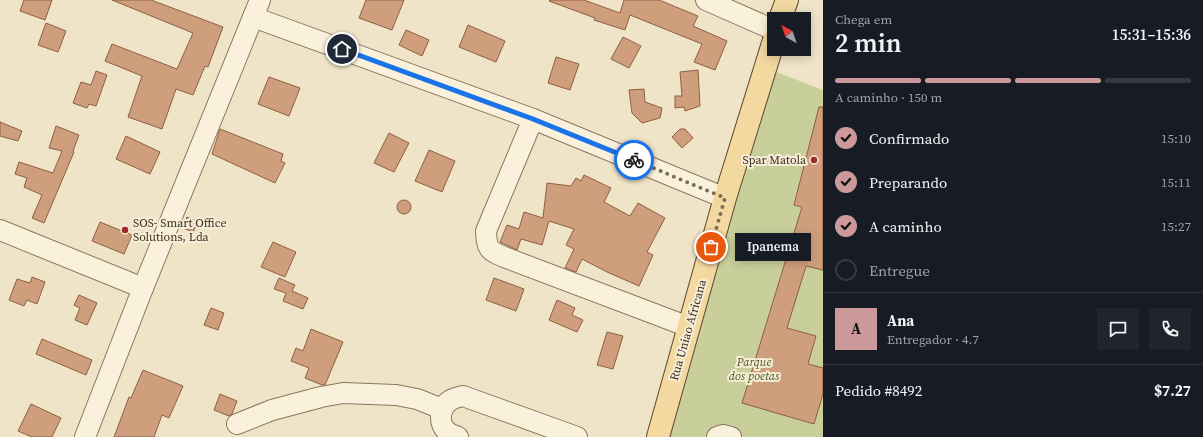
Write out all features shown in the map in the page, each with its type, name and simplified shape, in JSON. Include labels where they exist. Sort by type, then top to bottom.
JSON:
[{"type":"main road","points":[[782,12],[786,0]]},
{"type":"main road","name":"Rua Uniao Africana","points":[[658,437],[725,198],[769,56]]},
{"type":"street","points":[[706,0],[767,27]]},
{"type":"street","points":[[85,437],[143,288],[257,8],[725,198]]},
{"type":"street","points":[[533,119],[486,231],[487,245],[492,252],[689,327]]},
{"type":"street","points":[[0,230],[143,288]]},
{"type":"street","points":[[237,424],[272,410],[321,397],[343,393],[396,395],[431,404],[442,409]]},
{"type":"street","points":[[458,437],[449,433],[443,427],[440,418],[442,409],[450,400],[463,396],[577,437]]},
{"type":"street","points":[[717,437],[723,435],[731,437]]},
{"type":"green space","name":"Parque dos poetas","points":[[766,68],[823,90],[823,437],[664,437]]},
{"type":"building","points":[[24,0],[52,0],[45,20],[20,11]]},
{"type":"building","points":[[112,0],[151,0],[223,27],[208,67],[205,66],[193,95],[176,89],[162,129],[128,117],[142,76],[105,61],[112,44],[177,69],[193,33]]},
{"type":"building","points":[[366,0],[404,0],[392,30],[359,18]]},
{"type":"building","points":[[584,0],[620,13],[624,0],[659,0],[698,16],[693,26],[727,41],[715,70],[694,62],[702,44],[630,15],[625,30],[594,20],[595,18],[549,1]]},
{"type":"building","points":[[46,23],[66,31],[58,52],[38,45]]},
{"type":"building","points":[[468,25],[505,41],[496,62],[459,47]]},
{"type":"building","points":[[406,30],[429,40],[422,56],[399,45]]},
{"type":"building","points":[[623,37],[641,46],[629,68],[611,59]]},
{"type":"building","points":[[556,57],[579,64],[570,90],[548,83]]},
{"type":"building","points":[[698,70],[700,106],[685,111],[684,107],[675,108],[675,96],[682,96],[680,72]]},
{"type":"building","points":[[96,71],[107,75],[96,106],[89,104],[87,108],[73,103],[81,82],[91,85]]},
{"type":"building","points":[[269,77],[300,88],[289,116],[258,104]]},
{"type":"building","points":[[644,89],[645,102],[662,108],[660,118],[642,123],[632,113],[629,90]]},
{"type":"building","points":[[819,107],[823,107],[823,270],[806,266],[787,328],[816,336],[808,364],[823,368],[823,394],[814,424],[742,403],[802,207],[794,205]]},
{"type":"building","points":[[0,122],[22,131],[18,141],[0,136]]},
{"type":"building","points":[[56,126],[79,135],[73,151],[74,152],[44,223],[32,218],[42,195],[24,187],[27,178],[15,174],[19,162],[53,173],[62,151],[49,148]]},
{"type":"building","points":[[220,129],[283,154],[281,161],[285,163],[275,183],[212,154]]},
{"type":"building","points":[[680,129],[685,129],[693,138],[682,148],[672,137]]},
{"type":"building","points":[[389,133],[409,143],[394,172],[374,163]]},
{"type":"building","points":[[126,136],[160,152],[150,174],[116,159]]},
{"type":"building","points":[[429,150],[455,161],[442,192],[415,181]]},
{"type":"building","points":[[584,175],[611,188],[604,202],[630,216],[638,203],[665,218],[647,252],[653,255],[639,286],[582,259],[576,272],[565,268],[574,249],[566,245],[574,229],[549,221],[542,245],[521,239],[517,250],[500,242],[507,225],[519,229],[524,212],[543,218],[547,183],[571,186],[576,178],[581,181]]},
{"type":"building","points":[[401,200],[407,200],[411,204],[411,210],[407,214],[401,214],[397,210],[397,204]]},
{"type":"building","points":[[187,217],[198,222],[193,232],[183,228]]},
{"type":"building","points":[[100,222],[132,235],[124,254],[92,241]]},
{"type":"building","points":[[273,242],[296,252],[285,277],[261,267]]},
{"type":"building","points":[[32,277],[45,282],[37,304],[27,300],[24,306],[9,300],[17,279],[30,283]]},
{"type":"building","points":[[279,278],[295,285],[292,291],[308,298],[303,309],[283,301],[286,293],[274,289]]},
{"type":"building","points":[[494,278],[524,289],[516,311],[486,300]]},
{"type":"building","points":[[79,295],[97,303],[87,325],[75,320],[80,308],[74,305]]},
{"type":"building","points":[[557,300],[575,308],[572,315],[583,320],[577,332],[549,320]]},
{"type":"building","points":[[211,308],[224,313],[218,330],[204,325]]},
{"type":"building","points":[[311,329],[343,342],[325,385],[305,378],[309,368],[291,361],[296,348],[303,351]]},
{"type":"building","points":[[607,332],[623,336],[613,369],[597,365]]},
{"type":"building","points":[[42,339],[92,360],[86,375],[36,354]]},
{"type":"building","points":[[143,370],[183,386],[169,418],[162,415],[154,437],[114,437],[129,397],[131,398]]},
{"type":"building","points":[[220,394],[237,401],[232,414],[229,416],[214,410]]},
{"type":"building","points":[[31,404],[61,418],[52,437],[32,437],[18,431]]},
{"type":"way so far","points":[[634,160],[725,198],[711,247]]},
{"type":"place","name":"Spar Matola","points":[[814,160]]},
{"type":"place","name":"SOS- Smart Office Solutions, Lda","points":[[125,230]]},
{"type":"place","name":"Ipanema","points":[[711,247]]},
{"type":"route","points":[[342,49],[533,119],[634,160]]}]
